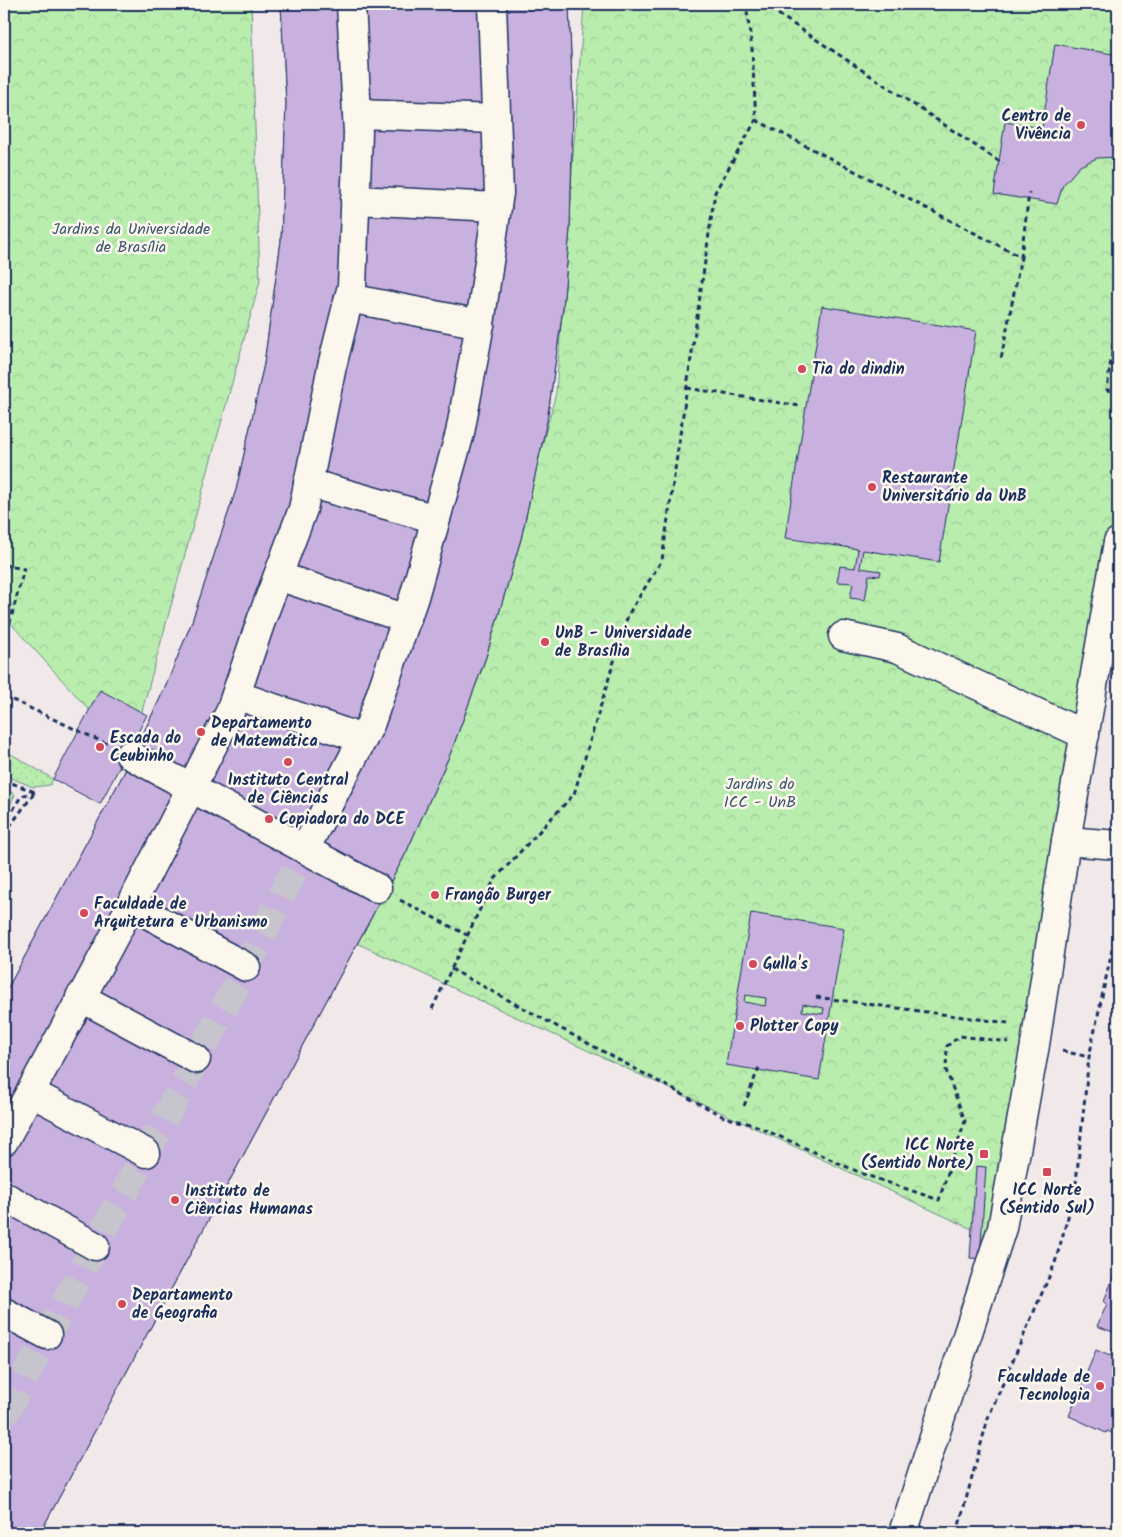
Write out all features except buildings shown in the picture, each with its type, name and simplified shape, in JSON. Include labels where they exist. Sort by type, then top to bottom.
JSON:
[{"type":"street","points":[[4,1141],[131,905],[230,712],[303,509],[332,366],[352,286],[357,114],[351,4]]},
{"type":"street","points":[[305,849],[370,726],[407,619],[460,433],[480,324],[499,193],[492,4]]},
{"type":"street","points":[[357,114],[496,119]]},
{"type":"street","points":[[355,200],[497,207]]},
{"type":"street","points":[[350,298],[480,324]]},
{"type":"street","points":[[308,484],[436,519]]},
{"type":"street","points":[[903,1533],[1002,1228],[1035,1045],[1066,841],[1118,542]]},
{"type":"street","points":[[278,576],[407,619]]},
{"type":"street","points":[[843,636],[897,648],[1085,734]]},
{"type":"street","points":[[236,695],[363,739]]},
{"type":"street","points":[[130,755],[377,888]]},
{"type":"street","points":[[1066,841],[1118,845]]},
{"type":"street","points":[[131,905],[246,966]]},
{"type":"street","points":[[80,997],[196,1059]]},
{"type":"street","points":[[30,1092],[146,1153]]},
{"type":"street","points":[[4,1196],[96,1246]]},
{"type":"street","points":[[4,1312],[47,1335]]},
{"type":"path","points":[[432,1009],[494,880],[574,794],[628,615],[662,560],[715,192],[756,120],[752,49],[746,4]]},
{"type":"path","points":[[763,4],[1003,164]]},
{"type":"path","points":[[756,120],[1021,258]]},
{"type":"path","points":[[1001,359],[1021,258],[1029,193]]},
{"type":"path","points":[[1118,308],[1107,390],[1118,393]]},
{"type":"path","points":[[687,388],[800,406]]},
{"type":"path","points":[[4,566],[24,570],[4,645]]},
{"type":"path","points":[[4,696],[130,755]]},
{"type":"path","points":[[4,780],[35,792]]},
{"type":"path","points":[[4,826],[21,796],[35,792]]},
{"type":"path","points":[[4,834],[35,792]]},
{"type":"path","points":[[377,888],[467,935]]},
{"type":"path","points":[[957,1533],[988,1418],[1055,1263],[1075,1192],[1089,1057],[1118,922]]},
{"type":"path","points":[[450,969],[724,1117],[754,1125],[863,1174],[939,1200],[965,1120],[946,1070],[947,1046],[960,1036],[1035,1045],[1089,1057]]},
{"type":"path","points":[[816,997],[1008,1023]]},
{"type":"path","points":[[744,1106],[759,1068]]},
{"type":"green space","name":"Jardins da Universidade de Brasília","points":[[4,4],[251,4],[260,281],[130,755],[4,616]]},
{"type":"green space","name":"Jardins do ICC - UnB","points":[[584,4],[1118,4],[1118,533],[987,1236],[350,940],[482,670],[556,393]]},
{"type":"green space","points":[[7,753],[53,779],[50,785],[33,787],[4,775],[4,754]]},
{"type":"green space","points":[[4,789],[15,794],[4,819]]},
{"type":"tunnel","points":[[4,1415],[241,977],[305,849]]},
{"type":"place","name":"Centro de Vivência","points":[[1081,125]]},
{"type":"place","name":"Tia do dindin","points":[[802,369]]},
{"type":"place","name":"Restaurante Universitário da UnB","points":[[872,487]]},
{"type":"place","name":"UnB - Universidade de Brasília","points":[[545,642]]},
{"type":"place","name":"Departamento de Matemática","points":[[201,732]]},
{"type":"place","name":"Escada do Ceubinho","points":[[100,747]]},
{"type":"place","name":"Instituto Central de Ciências","points":[[288,762]]},
{"type":"place","name":"Copiadora do DCE","points":[[269,819]]},
{"type":"place","name":"Frangão Burger","points":[[435,895]]},
{"type":"place","name":"Faculdade de Arquitetura e Urbanismo","points":[[84,913]]},
{"type":"place","name":"Gulla's","points":[[753,964]]},
{"type":"place","name":"Plotter Copy","points":[[740,1026]]},
{"type":"place","name":"ICC Norte (Sentido Norte)","points":[[984,1154]]},
{"type":"place","name":"ICC Norte (Sentido Sul)","points":[[1047,1172]]},
{"type":"place","name":"Instituto de Ciências Humanas","points":[[175,1200]]},
{"type":"place","name":"Departamento de Geografia","points":[[122,1304]]},
{"type":"place","name":"Faculdade de Tecnologia","points":[[1100,1386]]}]
